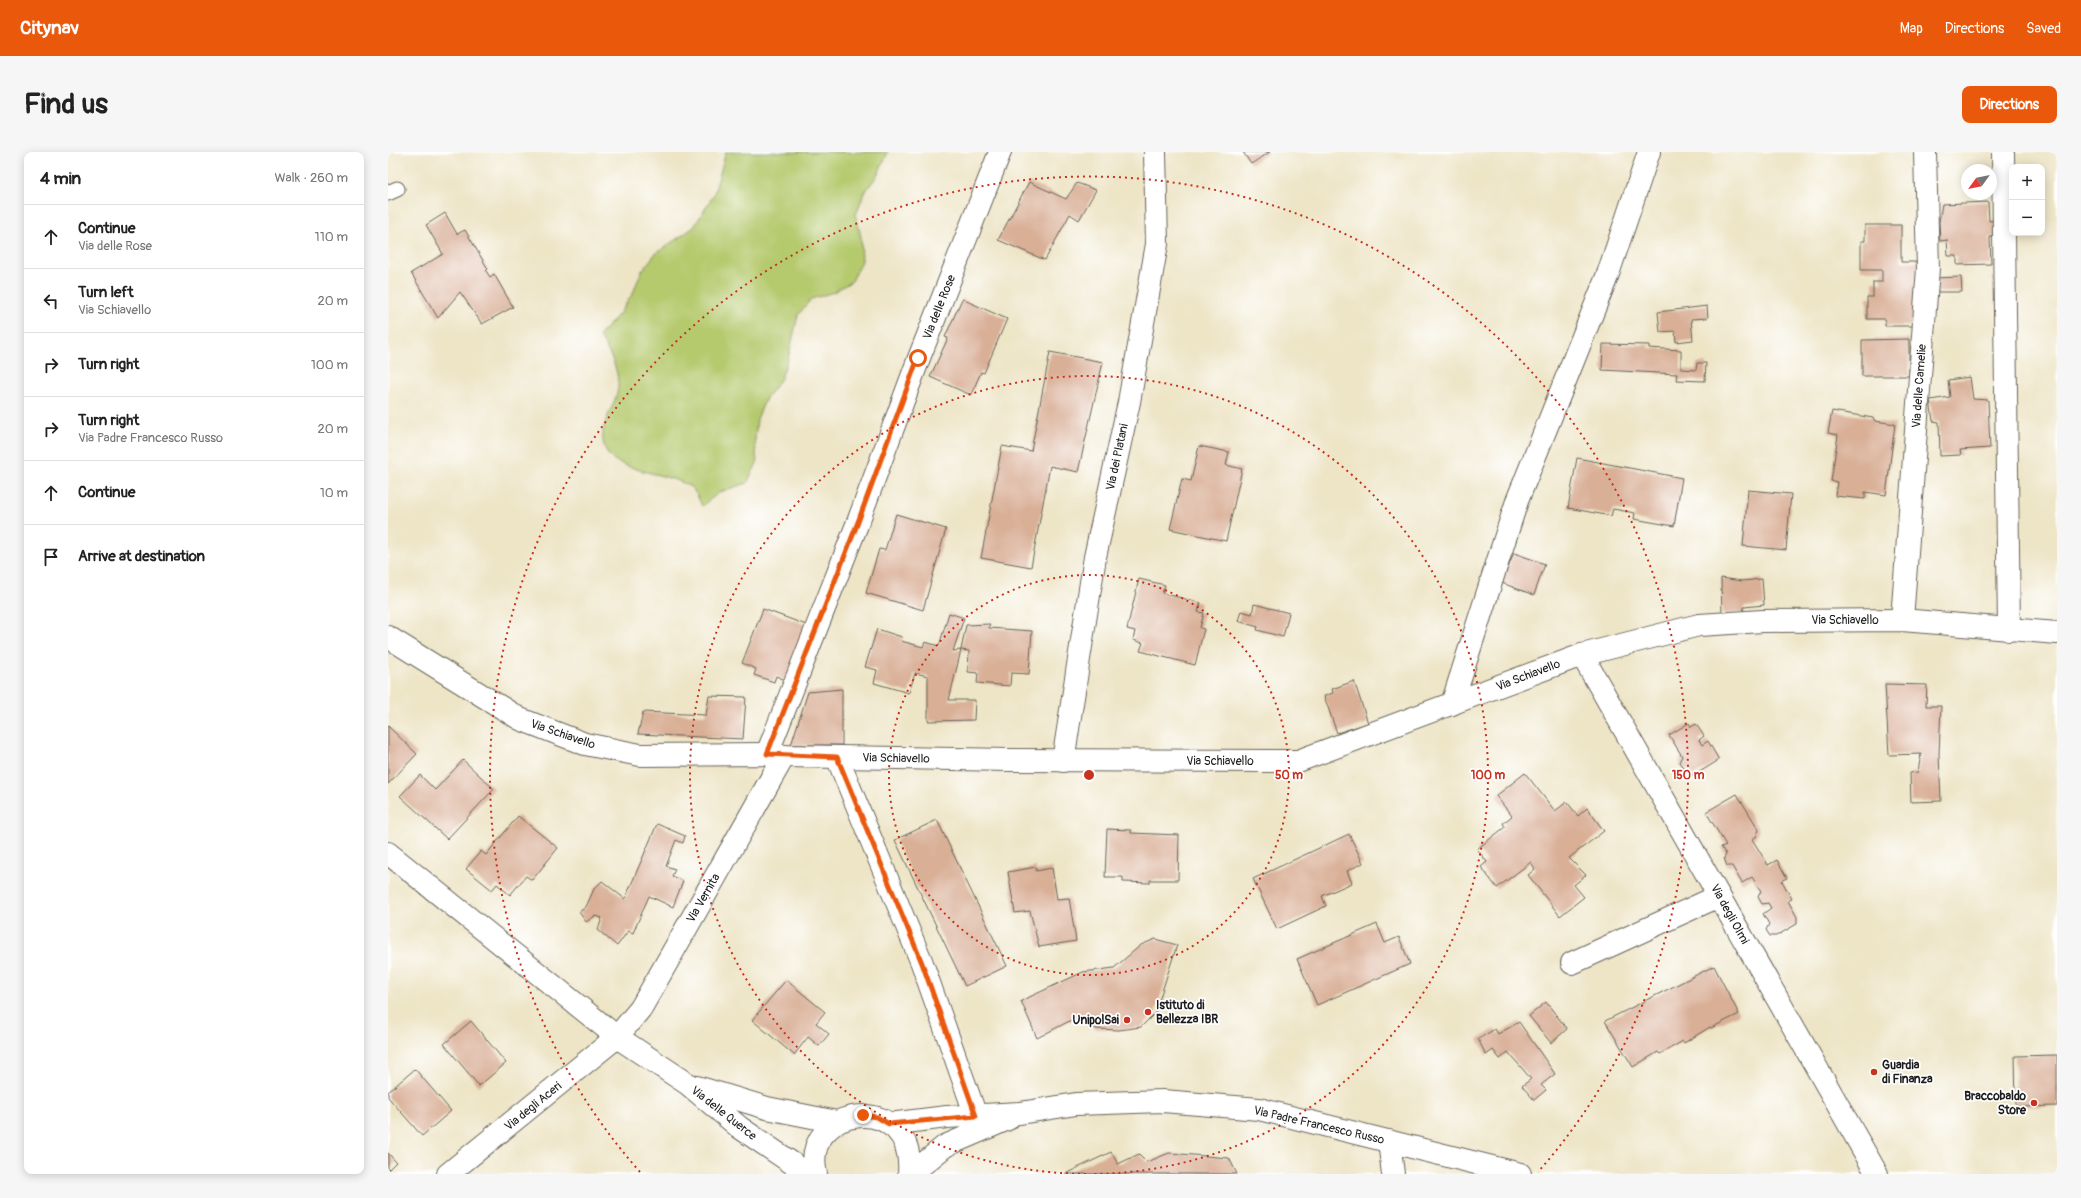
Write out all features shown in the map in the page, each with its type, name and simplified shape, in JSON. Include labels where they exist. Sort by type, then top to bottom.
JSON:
[{"type":"street","name":"Via delle Rose","points":[[775,755],[918,358],[1000,152]]},
{"type":"street","name":"Via dei Platani","points":[[1063,760],[1095,557],[1129,402],[1157,244],[1155,152]]},
{"type":"street","points":[[1452,704],[1518,501],[1608,274],[1649,152]]},
{"type":"street","name":"Via delle Camelie","points":[[1902,620],[1928,268],[1925,152]]},
{"type":"street","points":[[2003,152],[2009,630]]},
{"type":"street","name":"Via Schiavello","points":[[388,637],[520,719],[585,744],[640,755],[775,755],[1063,760],[1298,761],[1582,655],[1698,625],[1763,621],[1902,620],[2057,633]]},
{"type":"street","name":"Via degli Olmi","points":[[1582,655],[1877,1174]]},
{"type":"street","name":"Via Vernita","points":[[617,1037],[641,1008],[775,755]]},
{"type":"street","points":[[837,757],[922,963],[976,1116]]},
{"type":"street","points":[[388,853],[617,1037],[688,1084]]},
{"type":"street","points":[[1572,963],[1719,896]]},
{"type":"street","name":"Via degli Aceri","points":[[448,1174],[617,1037]]},
{"type":"street","name":"Via delle Querce","points":[[688,1084],[767,1108],[837,1122]]},
{"type":"street","name":"Via delle Querce","points":[[688,1084],[739,1126],[808,1174]]},
{"type":"street","name":"Via Padre Francesco Russo","points":[[889,1124],[1020,1113],[1076,1104],[1163,1101],[1259,1110],[1520,1174]]},
{"type":"street","name":"Via Padre Francesco Russo","points":[[910,1174],[945,1146],[1020,1113]]},
{"type":"street","points":[[816,1174],[815,1154],[819,1141],[827,1130],[837,1122],[850,1116],[863,1115],[877,1117],[889,1124],[899,1133],[907,1146],[910,1161],[910,1174]]},
{"type":"street","points":[[1389,1141],[1393,1174]]},
{"type":"green space","points":[[726,152],[888,152],[877,176],[864,193],[856,215],[861,237],[862,261],[852,281],[834,292],[811,299],[798,315],[788,359],[780,380],[766,398],[757,419],[755,441],[757,463],[747,483],[720,492],[702,506],[691,487],[670,478],[622,464],[608,454],[604,446],[603,430],[615,400],[618,378],[614,363],[599,336],[620,313],[633,293],[641,272],[655,254],[694,227],[714,194]]},
{"type":"building","points":[[1243,152],[1270,152],[1251,164]]},
{"type":"building","points":[[1029,182],[1066,199],[1077,183],[1096,190],[1079,220],[1070,214],[1045,260],[998,240]]},
{"type":"building","points":[[1988,202],[1989,221],[1998,220],[1999,237],[1990,237],[1991,264],[1957,265],[1957,256],[1948,256],[1947,240],[1940,241],[1939,222],[1942,204]]},
{"type":"building","points":[[445,213],[457,234],[465,230],[488,269],[486,271],[490,277],[494,274],[513,307],[482,324],[460,292],[438,318],[411,273],[443,254],[426,225]]},
{"type":"building","points":[[1865,225],[1901,225],[1901,262],[1921,262],[1917,326],[1885,326],[1885,319],[1867,319],[1867,297],[1873,297],[1873,282],[1882,282],[1882,270],[1861,270],[1861,241],[1865,241]]},
{"type":"building","points":[[1961,277],[1962,292],[1934,292],[1933,278]]},
{"type":"building","points":[[962,299],[1007,319],[984,373],[981,372],[971,395],[930,377],[948,338],[945,337]]},
{"type":"building","points":[[1707,306],[1708,318],[1691,319],[1693,340],[1676,342],[1675,331],[1660,332],[1658,312]]},
{"type":"building","points":[[1909,339],[1909,376],[1862,376],[1862,340]]},
{"type":"building","points":[[1603,344],[1649,345],[1649,348],[1681,350],[1681,369],[1696,370],[1697,363],[1706,363],[1705,381],[1676,380],[1677,374],[1602,370]]},
{"type":"building","points":[[1050,352],[1103,362],[1078,472],[1050,466],[1031,567],[981,558],[1002,446],[1031,451]]},
{"type":"building","points":[[1970,377],[1973,399],[1988,400],[1990,448],[1960,450],[1961,455],[1940,456],[1939,422],[1933,421],[1930,400],[1950,397],[1948,380]]},
{"type":"building","points":[[1832,411],[1873,418],[1875,421],[1895,424],[1886,495],[1865,492],[1865,499],[1835,496],[1837,482],[1831,481],[1838,435],[1828,433]]},
{"type":"building","points":[[1199,446],[1229,452],[1226,465],[1242,469],[1226,541],[1170,529],[1182,479],[1191,481]]},
{"type":"building","points":[[1577,458],[1682,478],[1674,526],[1634,519],[1635,513],[1613,509],[1611,516],[1568,508]]},
{"type":"building","points":[[1748,490],[1791,494],[1786,550],[1743,546]]},
{"type":"building","points":[[896,514],[946,529],[923,610],[866,593],[879,549],[885,550]]},
{"type":"building","points":[[1514,553],[1545,564],[1534,595],[1502,583]]},
{"type":"building","points":[[1721,578],[1742,581],[1762,579],[1764,605],[1744,607],[1743,613],[1722,614]]},
{"type":"building","points":[[1139,579],[1165,585],[1162,593],[1201,603],[1198,612],[1204,613],[1200,628],[1204,629],[1195,665],[1140,651],[1143,643],[1133,640],[1135,631],[1127,629]]},
{"type":"building","points":[[1254,604],[1289,613],[1283,637],[1257,630],[1258,627],[1238,621],[1241,611],[1252,614]]},
{"type":"building","points":[[763,609],[809,626],[788,681],[776,676],[774,682],[754,675],[756,669],[742,663]]},
{"type":"building","points":[[949,613],[964,618],[953,651],[961,650],[949,700],[975,700],[974,720],[928,721],[928,676],[915,673],[909,693],[874,683],[877,670],[865,667],[877,629],[902,637],[901,641],[923,647],[925,642],[939,646]]},
{"type":"building","points":[[990,624],[989,628],[1032,631],[1029,674],[1011,673],[1010,686],[977,683],[978,673],[968,672],[969,651],[961,650],[966,625]]},
{"type":"building","points":[[1354,681],[1368,723],[1337,733],[1324,696],[1333,693],[1332,689]]},
{"type":"building","points":[[1885,684],[1927,685],[1926,706],[1941,706],[1939,754],[1941,801],[1911,802],[1910,773],[1918,772],[1921,754],[1889,755]]},
{"type":"building","points":[[842,689],[842,745],[791,745],[808,692]]},
{"type":"building","points":[[709,696],[746,697],[743,739],[638,734],[643,712],[706,715]]},
{"type":"building","points":[[1689,723],[1691,727],[1696,724],[1704,736],[1699,740],[1702,745],[1708,741],[1719,760],[1693,776],[1689,768],[1684,769],[1679,762],[1682,756],[1669,735]]},
{"type":"building","points":[[388,726],[417,754],[388,784]]},
{"type":"building","points":[[463,760],[494,789],[447,839],[400,796],[420,775],[435,790]]},
{"type":"building","points":[[1525,773],[1555,811],[1567,802],[1578,816],[1587,808],[1604,831],[1569,858],[1586,875],[1574,885],[1584,897],[1560,916],[1528,875],[1535,869],[1531,862],[1497,888],[1481,867],[1487,862],[1477,849],[1505,827],[1503,823],[1512,816],[1496,796]]},
{"type":"building","points":[[1737,794],[1759,830],[1756,837],[1752,839],[1768,865],[1777,860],[1787,878],[1782,881],[1792,899],[1788,901],[1797,917],[1797,924],[1776,936],[1770,936],[1766,930],[1769,924],[1763,914],[1771,908],[1768,903],[1762,904],[1758,897],[1761,891],[1752,877],[1742,883],[1732,866],[1727,866],[1724,858],[1726,854],[1721,847],[1726,845],[1706,812]]},
{"type":"building","points":[[518,816],[558,848],[532,880],[526,876],[510,895],[497,884],[492,890],[466,869],[481,851],[486,855]]},
{"type":"building","points":[[937,820],[1007,966],[965,986],[895,840]]},
{"type":"building","points":[[657,824],[685,836],[683,843],[676,840],[666,866],[675,869],[672,876],[683,881],[673,907],[649,896],[633,933],[628,931],[617,946],[598,930],[602,918],[595,916],[586,922],[579,912],[586,907],[594,889],[602,881],[625,899]]},
{"type":"building","points":[[1107,829],[1131,830],[1131,833],[1179,835],[1178,880],[1150,880],[1150,883],[1123,882],[1123,877],[1105,877]]},
{"type":"building","points":[[1349,834],[1363,863],[1347,871],[1352,883],[1322,896],[1326,906],[1277,929],[1253,879]]},
{"type":"building","points":[[1036,867],[1036,871],[1052,868],[1057,899],[1069,898],[1076,941],[1039,947],[1030,911],[1015,913],[1008,872]]},
{"type":"building","points":[[1377,924],[1385,943],[1399,937],[1410,964],[1317,1005],[1297,959]]},
{"type":"building","points":[[1155,939],[1177,945],[1155,1013],[1141,1027],[1119,1030],[1096,1029],[1079,1016],[1037,1038],[1021,1001],[1083,972],[1114,968],[1141,945]]},
{"type":"building","points":[[1714,966],[1739,1014],[1711,1028],[1710,1027],[1684,1043],[1683,1041],[1660,1054],[1658,1052],[1633,1067],[1605,1021]]},
{"type":"building","points":[[786,980],[825,1012],[816,1023],[829,1034],[819,1046],[808,1037],[794,1055],[752,1020]]},
{"type":"building","points":[[1546,1002],[1567,1029],[1551,1043],[1529,1016]]},
{"type":"building","points":[[471,1021],[506,1063],[479,1086],[444,1044]]},
{"type":"building","points":[[1519,1022],[1555,1074],[1541,1085],[1546,1090],[1534,1100],[1522,1086],[1531,1079],[1508,1052],[1500,1059],[1493,1050],[1486,1055],[1478,1039],[1495,1029],[1498,1034]]},
{"type":"building","points":[[2057,1055],[2057,1106],[2016,1107],[2015,1056]]},
{"type":"building","points":[[415,1069],[451,1111],[422,1136],[388,1097],[388,1092]]},
{"type":"building","points":[[1111,1152],[1118,1164],[1139,1154],[1147,1162],[1169,1153],[1229,1158],[1237,1174],[1065,1174]]},
{"type":"building","points":[[388,1153],[396,1162],[388,1170]]},
{"type":"place","name":"Istituto di Bellezza IBR","points":[[1148,1012]]},
{"type":"place","name":"UnipolSai","points":[[1127,1020]]},
{"type":"place","name":"Guardia di Finanza","points":[[1874,1072]]},
{"type":"place","name":"Braccobaldo Store","points":[[2034,1103]]},
{"type":"route","points":[[863,1115],[877,1117],[889,1124],[947,1117],[976,1116],[922,963],[837,757],[784,756],[767,754],[858,522],[918,358]]}]
